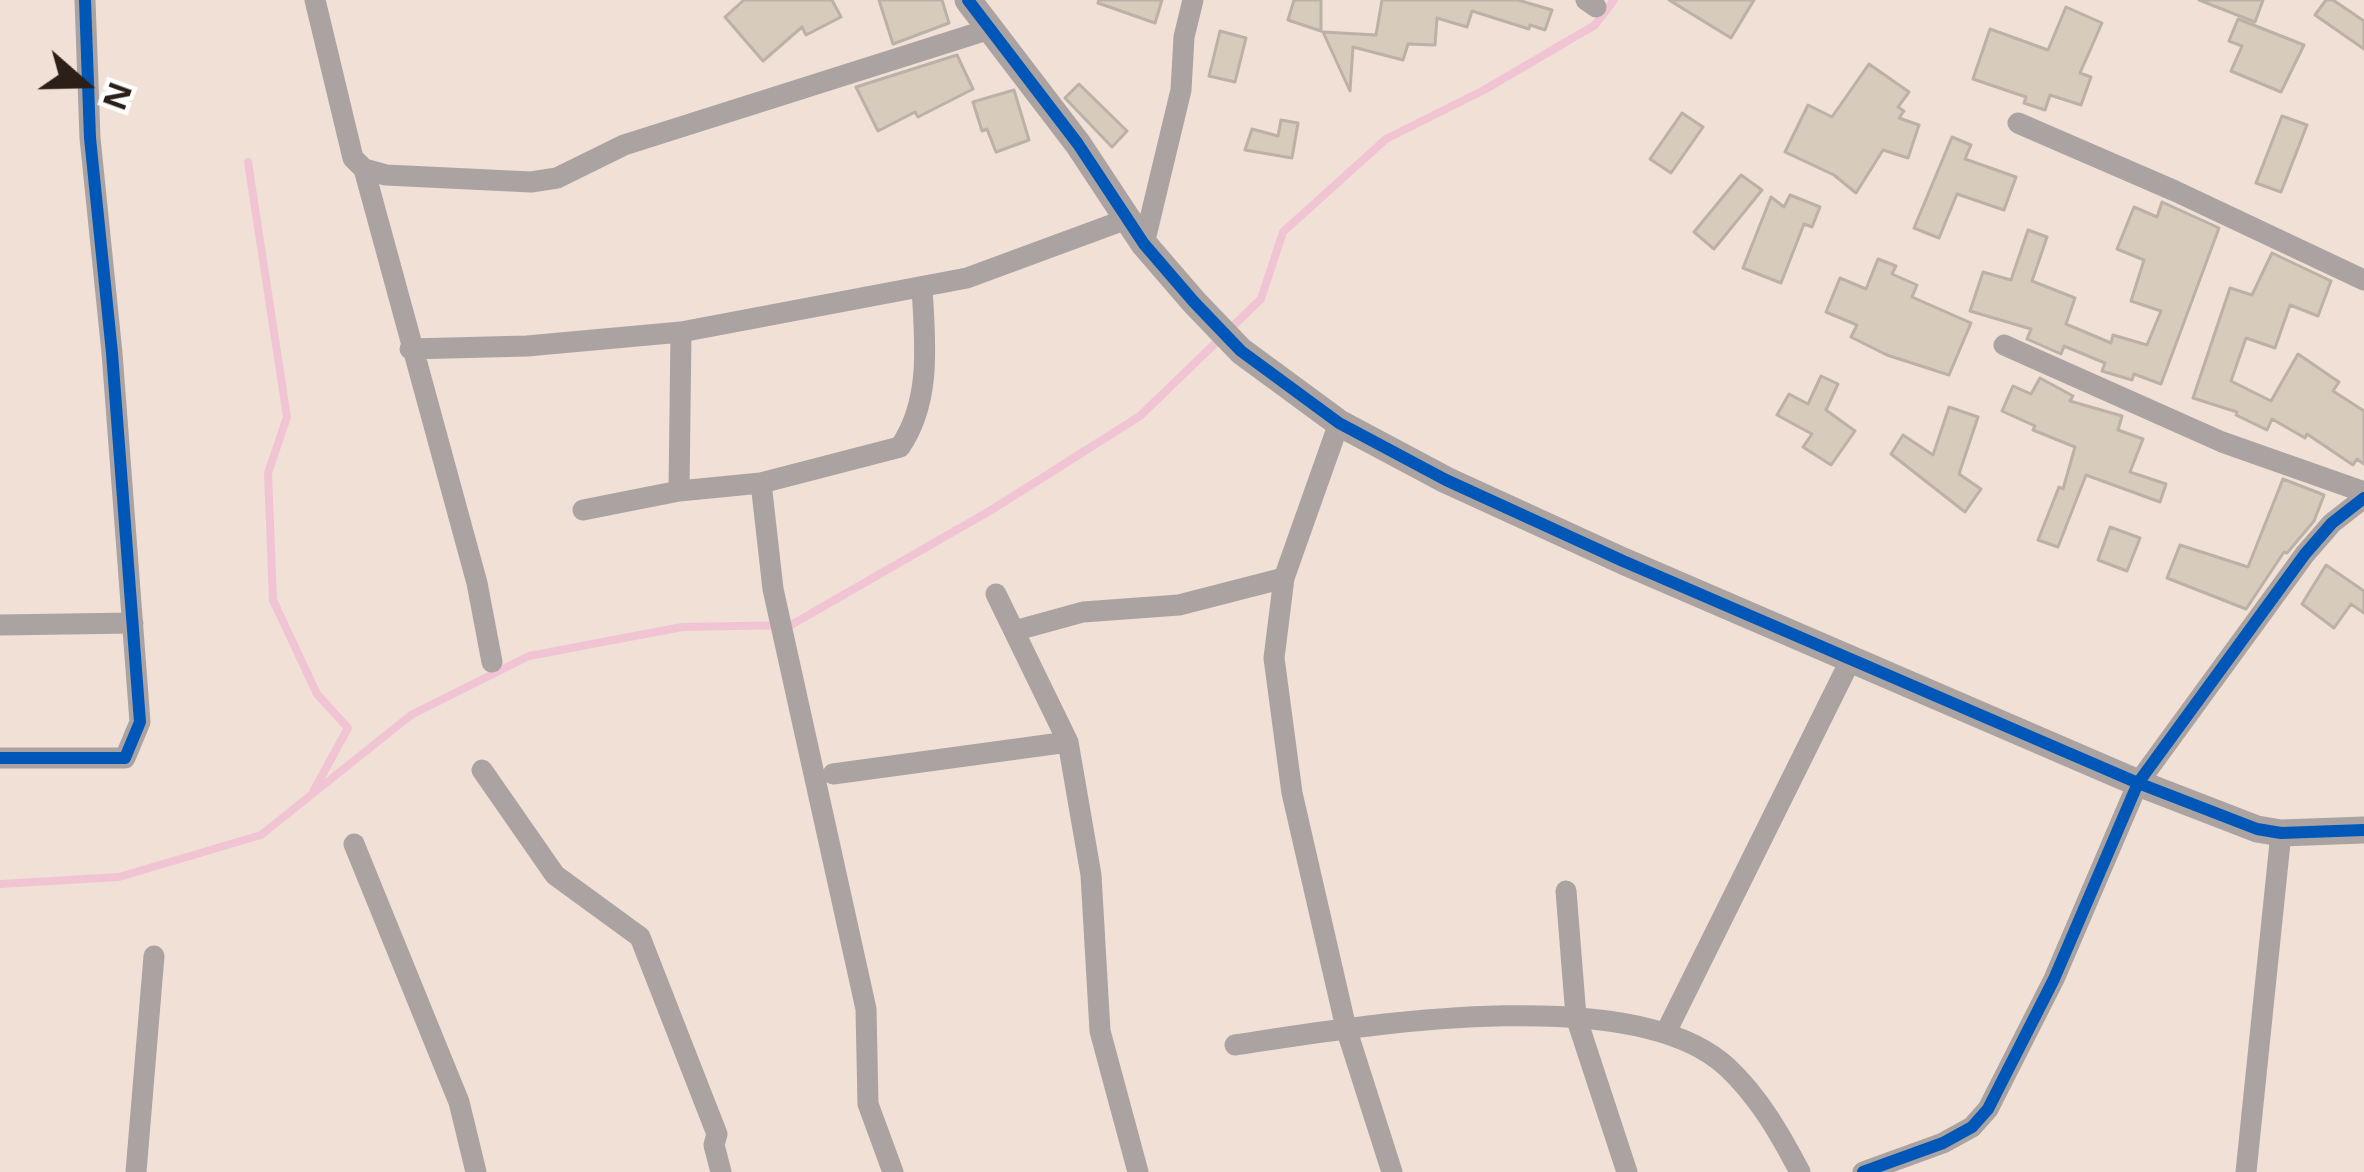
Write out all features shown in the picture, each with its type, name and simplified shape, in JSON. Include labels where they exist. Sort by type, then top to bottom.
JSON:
[{"type":"street","points":[[0,758],[125,758],[140,722],[112,352],[90,138],[85,0]]},
{"type":"street","points":[[316,0],[353,158],[364,169],[386,175],[531,182],[557,178],[624,146],[990,29]]},
{"type":"street","points":[[968,0],[1078,144],[1144,244],[1194,302],[1240,351],[1340,423],[1446,480],[2138,783],[2258,829],[2282,833],[2364,830]]},
{"type":"street","points":[[1144,244],[1177,110],[1193,0]]},
{"type":"street","points":[[2018,123],[2175,190],[2364,280]]},
{"type":"street","points":[[364,169],[477,583],[492,662]]},
{"type":"street","points":[[410,349],[526,346],[681,332],[967,278],[1127,219]]},
{"type":"street","points":[[583,510],[679,491],[761,483],[900,447],[915,425],[926,361],[922,287]]},
{"type":"street","points":[[679,491],[681,332]]},
{"type":"street","points":[[1863,1172],[1943,1143],[1972,1127],[1988,1109],[2054,980],[2138,783],[2305,554],[2364,495],[2222,442],[2004,345]]},
{"type":"street","points":[[1340,423],[1284,578],[1274,658],[1292,793],[1346,1028],[1392,1172]]},
{"type":"street","points":[[761,483],[773,589],[866,1009],[868,1104],[892,1172]]},
{"type":"street","points":[[1014,631],[1083,613],[1179,605],[1284,578]]},
{"type":"street","points":[[996,594],[1067,742],[1090,874],[1100,1031],[1138,1172]]},
{"type":"street","points":[[0,626],[133,623]]},
{"type":"street","points":[[1666,1032],[1851,659]]},
{"type":"street","points":[[833,774],[1067,742]]},
{"type":"street","points":[[482,770],[555,874],[640,937],[717,1134],[714,1145],[721,1172]]},
{"type":"street","points":[[2246,1172],[2282,833]]},
{"type":"street","points":[[354,844],[459,1102],[476,1172]]},
{"type":"street","points":[[1566,891],[1576,1017],[1627,1172]]},
{"type":"street","points":[[136,1172],[154,956]]},
{"type":"street","points":[[1235,1046],[1389,1022],[1576,1017],[1666,1032],[1725,1065],[1772,1120],[1800,1172]]},
{"type":"building","points":[[744,0],[832,0],[841,17],[806,35],[802,27],[763,61],[725,17]]},
{"type":"building","points":[[879,0],[942,0],[949,23],[893,44]]},
{"type":"building","points":[[1099,0],[1162,0],[1155,23]]},
{"type":"building","points":[[1294,0],[1321,0],[1321,31],[1288,20]]},
{"type":"building","points":[[1382,0],[1518,0],[1552,10],[1545,30],[1472,11],[1467,27],[1437,18],[1435,45],[1408,44],[1403,60],[1353,47],[1350,91],[1323,32],[1376,35]]},
{"type":"building","points":[[1669,0],[1754,0],[1731,38]]},
{"type":"building","points":[[2199,0],[2263,0],[2255,22]]},
{"type":"building","points":[[2326,0],[2364,21],[2364,49],[2315,15]]},
{"type":"building","points":[[2066,7],[2102,23],[2080,73],[2091,77],[2081,105],[2050,95],[2045,110],[2024,103],[2026,97],[1973,79],[1990,29],[2048,50]]},
{"type":"building","points":[[2238,19],[2304,45],[2281,92],[2231,71],[2242,46],[2229,41]]},
{"type":"building","points":[[1220,31],[1246,38],[1235,82],[1209,76]]},
{"type":"building","points":[[957,55],[973,89],[878,131],[856,87]]},
{"type":"building","points":[[1869,64],[1909,92],[1898,107],[1904,111],[1899,118],[1919,125],[1908,158],[1883,150],[1856,193],[1834,175],[1785,152],[1808,105],[1832,117]]},
{"type":"building","points":[[1079,84],[1127,131],[1112,147],[1065,98]]},
{"type":"building","points":[[1014,90],[1029,140],[996,152],[987,129],[982,131],[973,102]]},
{"type":"building","points":[[1682,113],[1703,127],[1671,173],[1650,159]]},
{"type":"building","points":[[2282,116],[2307,125],[2281,192],[2256,183]]},
{"type":"building","points":[[1281,120],[1298,123],[1292,158],[1245,150],[1252,129],[1278,136]]},
{"type":"building","points":[[1952,137],[1971,145],[1965,159],[2016,177],[2004,210],[1957,194],[1939,238],[1914,228]]},
{"type":"building","points":[[1741,175],[1762,190],[1714,249],[1694,232]]},
{"type":"building","points":[[1790,195],[1820,207],[1812,227],[1804,224],[1781,283],[1743,268],[1771,197],[1784,207]]},
{"type":"building","points":[[2162,202],[2219,228],[2161,384],[2134,374],[2132,380],[2102,371],[2105,363],[2064,346],[2061,354],[2027,339],[2031,329],[1970,311],[1983,272],[2011,280],[2028,230],[2047,237],[2032,281],[2075,298],[2066,324],[2111,343],[2113,335],[2147,345],[2161,311],[2131,301],[2144,260],[2117,249],[2134,207],[2157,217]]},
{"type":"building","points":[[2272,253],[2331,281],[2318,316],[2290,305],[2275,348],[2246,338],[2231,381],[2271,401],[2298,354],[2339,382],[2333,391],[2364,411],[2364,464],[2357,459],[2353,465],[2307,434],[2305,438],[2272,419],[2267,430],[2237,412],[2193,398],[2230,288],[2252,295]]},
{"type":"building","points":[[1878,259],[1896,266],[1892,274],[1917,285],[1912,297],[1971,323],[1949,375],[1887,355],[1851,337],[1857,325],[1826,312],[1840,278],[1866,289]]},
{"type":"building","points":[[1821,376],[1838,384],[1826,410],[1855,431],[1831,465],[1803,447],[1812,434],[1777,415],[1789,394],[1808,404]]},
{"type":"building","points":[[2040,378],[2073,396],[2070,401],[2122,416],[2118,430],[2143,439],[2130,472],[2166,484],[2160,502],[2086,475],[2058,547],[2038,540],[2059,487],[2063,489],[2075,447],[2002,411],[2013,386],[2031,394]]},
{"type":"building","points":[[1949,407],[1978,417],[1959,474],[1981,489],[1965,512],[1891,454],[1903,435],[1933,455]]},
{"type":"building","points":[[2283,479],[2324,495],[2314,521],[2284,552],[2246,609],[2167,578],[2180,545],[2248,567]]},
{"type":"building","points":[[2110,527],[2140,538],[2127,571],[2098,560]]},
{"type":"building","points":[[2326,565],[2364,591],[2364,613],[2351,604],[2334,628],[2302,604]]},
{"type":"waterway","points":[[0,884],[119,877],[261,835],[411,715],[529,656],[682,627],[791,625],[993,509],[1140,416],[1261,299],[1283,232],[1386,139],[1484,90],[1595,25],[1614,0]]},
{"type":"waterway","points":[[248,162],[287,417],[268,473],[273,600],[317,694],[348,728],[314,790]]},
{"type":"cycle path","points":[[0,758],[125,758],[140,722],[90,138],[85,0]]},
{"type":"cycle path","points":[[968,0],[1078,144],[1144,244],[1194,302],[1241,351],[1339,423],[1446,480],[1623,561],[2138,783],[2257,829],[2281,833],[2364,830]]},
{"type":"cycle path","points":[[1863,1172],[1943,1143],[1972,1127],[1988,1109],[2054,979],[2138,783],[2305,554],[2332,523],[2364,498]]}]
